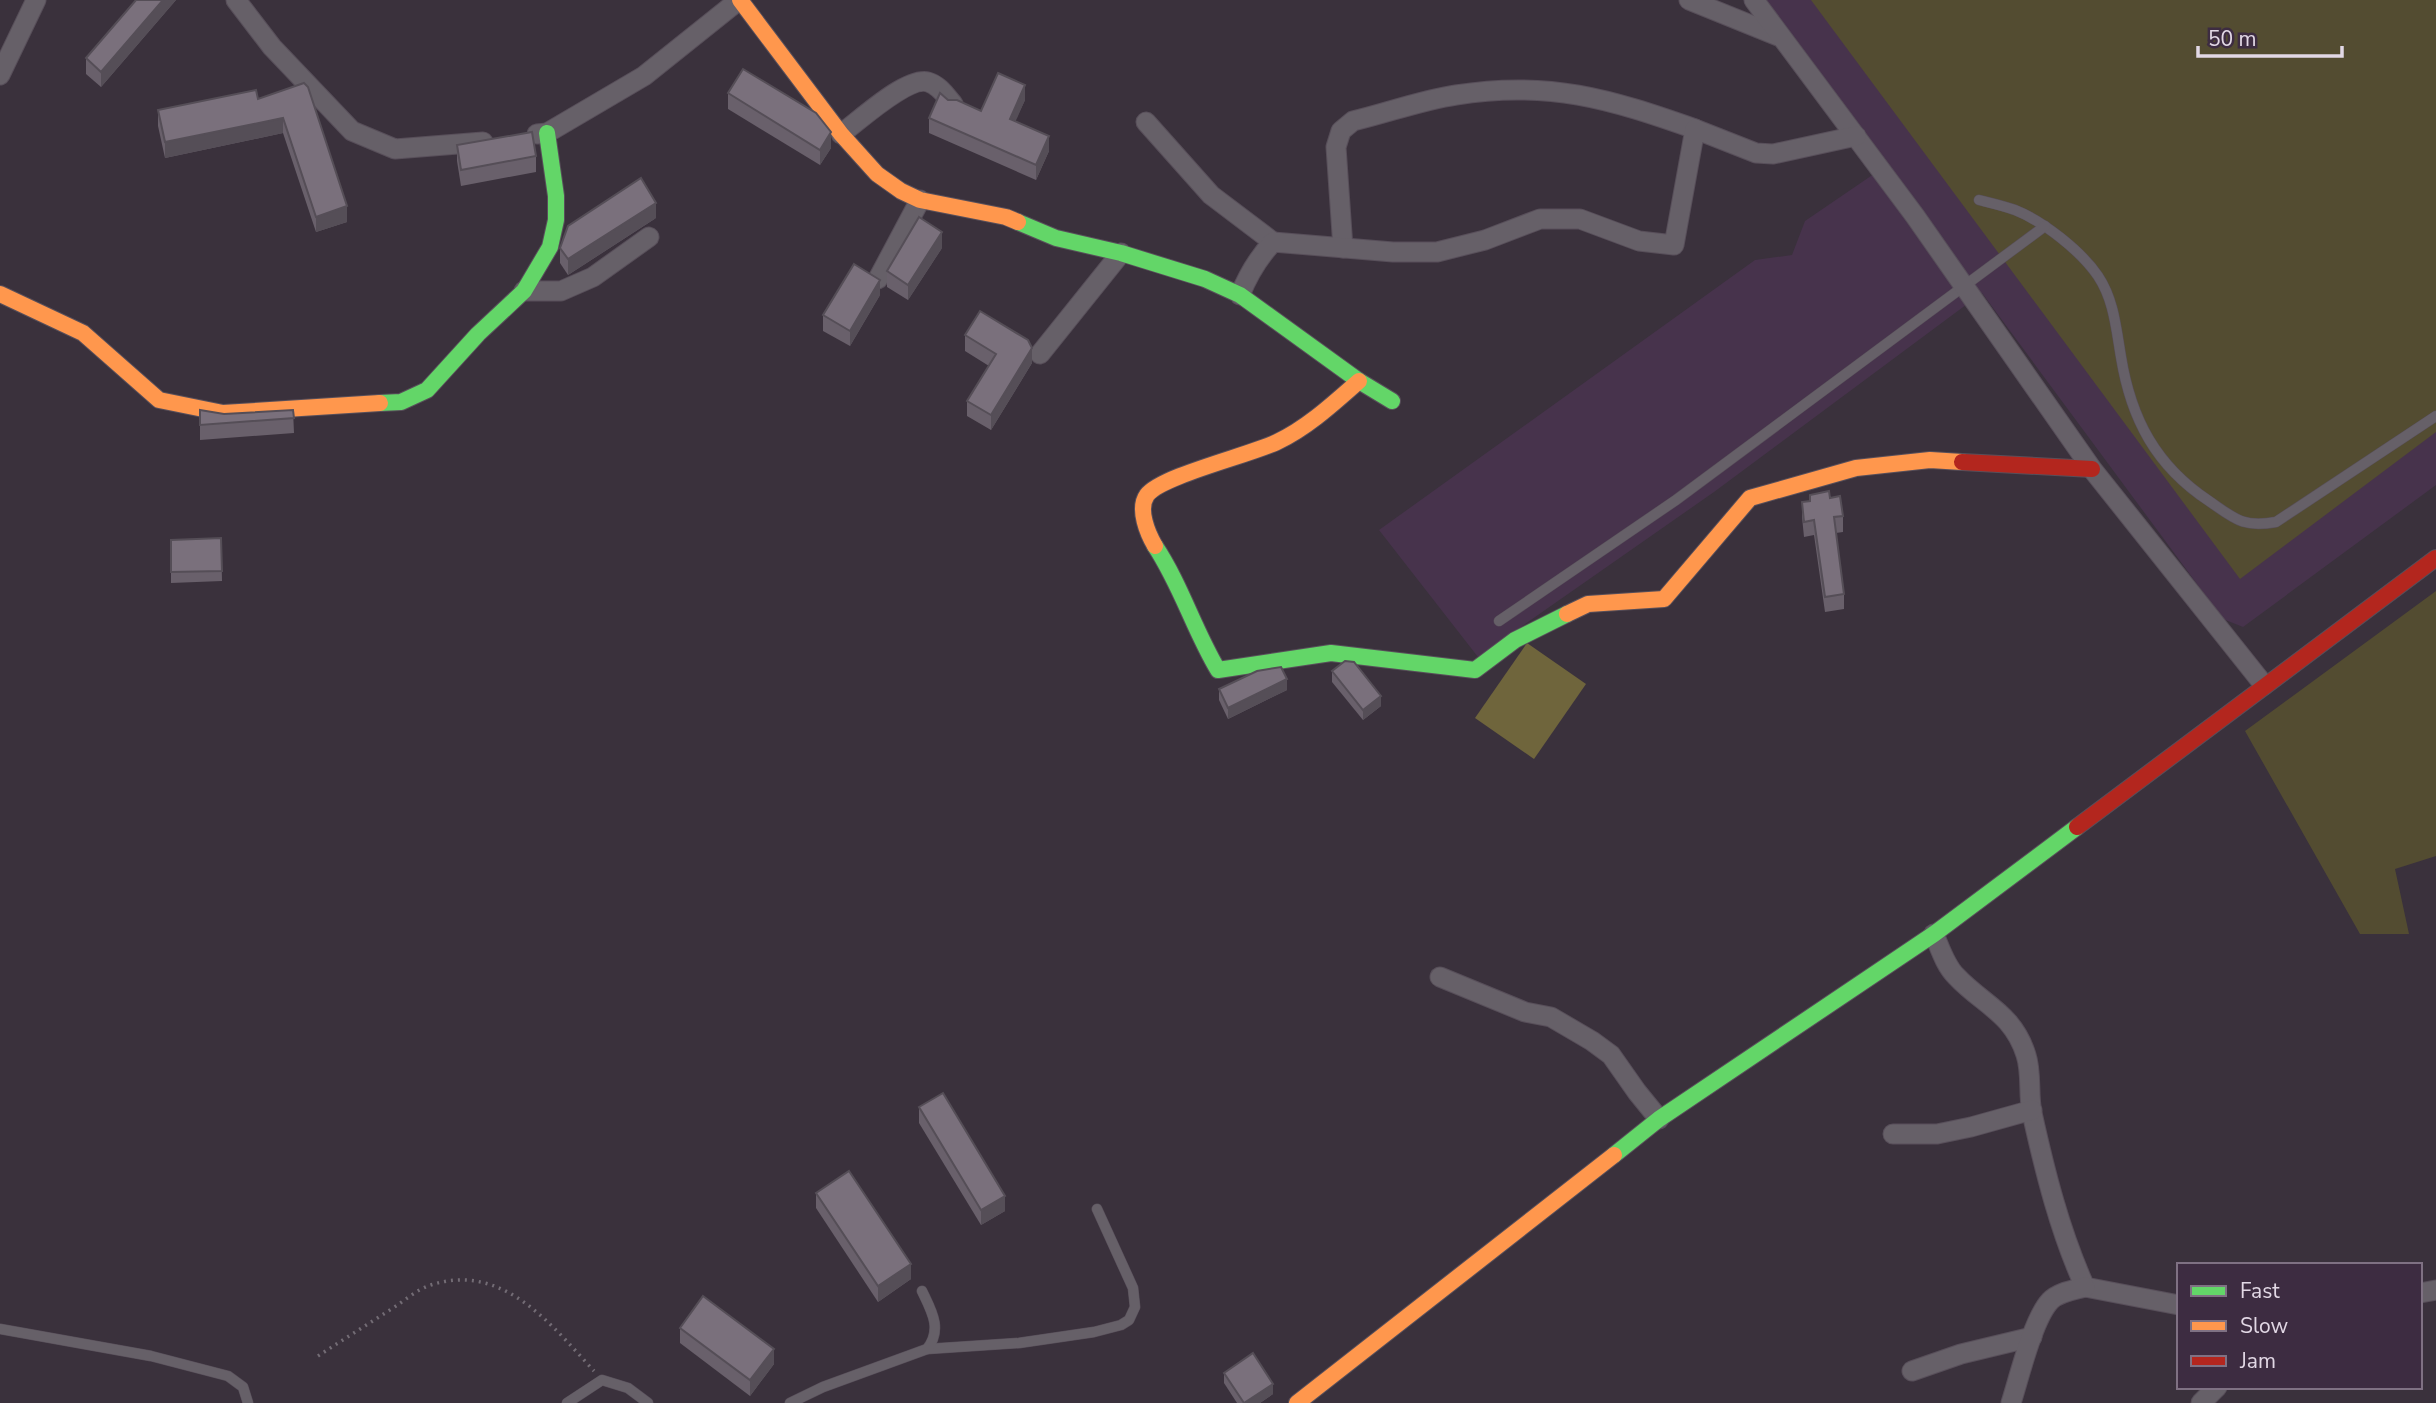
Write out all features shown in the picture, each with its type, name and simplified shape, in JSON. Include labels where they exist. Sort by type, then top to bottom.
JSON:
[{"type":"street","points":[[0,75],[36,0]]},
{"type":"street","points":[[236,0],[272,47],[352,131],[395,149],[459,146],[497,140]]},
{"type":"street","points":[[522,137],[547,133],[644,76],[739,0],[841,134],[877,174],[901,191],[920,200],[1006,217],[1056,237],[1121,253],[1205,279],[1240,295],[1359,381],[1392,401]]},
{"type":"street","points":[[1689,0],[1779,36]]},
{"type":"street","points":[[1754,0],[1856,136],[2092,469],[2264,685]]},
{"type":"street","points":[[841,134],[899,91],[920,81],[932,83],[953,104]]},
{"type":"street","points":[[1343,248],[1336,146],[1341,131],[1353,121],[1453,95],[1495,90],[1544,90],[1599,98],[1756,153],[1773,154],[1856,136]]},
{"type":"street","points":[[1146,122],[1211,195],[1273,242],[1393,252],[1437,252],[1485,240],[1541,219],[1580,219],[1639,242],[1674,245],[1696,130]]},
{"type":"street","points":[[0,294],[83,333],[159,400],[223,413],[401,402],[427,390],[478,334],[524,291],[550,247],[556,220],[556,196],[547,133]]},
{"type":"street","points":[[878,279],[920,200]]},
{"type":"street","points":[[524,291],[561,291],[571,287],[593,277],[649,237]]},
{"type":"street","points":[[1240,295],[1252,270],[1273,242]]},
{"type":"street","points":[[1040,354],[1121,253]]},
{"type":"street","points":[[1359,381],[1323,412],[1278,442],[1165,482],[1147,495],[1144,504],[1145,530],[1171,569],[1206,650],[1218,670],[1331,653],[1475,670],[1515,640],[1588,604],[1664,599],[1750,498],[1856,468],[1930,460],[2092,469]]},
{"type":"street","points":[[1297,1403],[1659,1119],[1934,934],[2436,558]]},
{"type":"street","points":[[1934,934],[1949,968],[2012,1023],[2026,1055],[2032,1110],[2064,1237],[2085,1287]]},
{"type":"street","points":[[1440,977],[1525,1012],[1551,1017],[1592,1041],[1611,1055],[1659,1119]]},
{"type":"street","points":[[1893,1134],[1937,1134],[2032,1110]]},
{"type":"street","points":[[2011,1403],[2032,1337],[2051,1299],[2085,1287],[2177,1305]]},
{"type":"street","points":[[1912,1371],[1961,1354],[2032,1337]]},
{"type":"street","points":[[2201,1403],[2215,1389]]},
{"type":"lane","points":[[1979,200],[2016,210],[2045,226],[2097,274],[2111,301],[2123,371],[2139,424],[2159,457],[2192,490],[2238,521],[2257,526],[2276,522],[2436,416]]},
{"type":"lane","points":[[1499,621],[1676,500],[2045,226]]},
{"type":"lane","points":[[790,1403],[823,1387],[927,1349],[1044,1339],[1094,1332],[1129,1321],[1135,1307],[1133,1288],[1097,1209]]},
{"type":"lane","points":[[922,1291],[936,1326],[934,1338],[927,1349]]},
{"type":"lane","points":[[0,1329],[151,1356],[228,1376],[243,1387],[248,1403]]},
{"type":"lane","points":[[568,1403],[602,1380],[628,1388],[648,1403]]},
{"type":"path","points":[[318,1356],[427,1286],[467,1279],[492,1283],[511,1293],[553,1327],[602,1380]]},
{"type":"shaded area","points":[[1766,0],[2436,0],[2436,485],[2243,627],[2223,619],[1982,293],[1714,492],[1478,657],[1379,530],[1755,260],[1792,255],[1805,221],[1887,165]]},
{"type":"shaded area","points":[[1811,0],[2436,0],[2436,432],[2240,579]]},
{"type":"shaded area","points":[[2436,591],[2436,856],[2395,869],[2409,934],[2360,934],[2245,731]]},
{"type":"shaded area","points":[[1527,643],[1586,684],[1534,759],[1475,718]]},
{"type":"building","points":[[136,0],[163,0],[101,72],[86,58]]},
{"type":"building","points":[[743,69],[816,113],[831,132],[820,150],[728,93]]},
{"type":"building","points":[[998,73],[1025,85],[1010,119],[1049,136],[1036,165],[929,118],[940,93],[948,100],[957,100],[981,111]]},
{"type":"building","points":[[304,83],[308,87],[347,206],[316,217],[283,118],[165,142],[158,110],[256,90],[258,99]]},
{"type":"building","points":[[532,132],[536,156],[461,170],[457,145]]},
{"type":"building","points":[[641,178],[656,203],[568,259],[560,248],[568,226]]},
{"type":"building","points":[[919,217],[942,232],[908,285],[887,271]]},
{"type":"building","points":[[854,264],[880,280],[850,331],[823,315]]},
{"type":"building","points":[[980,311],[1028,340],[1032,348],[991,415],[967,401],[996,354],[965,335]]},
{"type":"building","points":[[200,410],[224,414],[293,410],[294,418],[200,425]]},
{"type":"building","points":[[1829,491],[1830,498],[1840,496],[1843,516],[1834,517],[1844,594],[1825,597],[1814,520],[1804,522],[1802,502],[1810,501],[1810,495]]},
{"type":"building","points":[[221,538],[222,571],[171,572],[171,540]]},
{"type":"building","points":[[1345,661],[1354,662],[1381,696],[1363,710],[1332,671]]},
{"type":"building","points":[[1281,667],[1287,679],[1228,708],[1219,689],[1257,671]]},
{"type":"building","points":[[943,1093],[1005,1196],[981,1210],[919,1107]]},
{"type":"building","points":[[849,1171],[911,1264],[878,1286],[816,1193]]},
{"type":"building","points":[[703,1296],[774,1349],[750,1380],[680,1328]]},
{"type":"building","points":[[1253,1353],[1273,1384],[1244,1403],[1224,1373]]},
{"type":"traffic: fast","points":[[380,403],[401,402],[427,390],[478,334],[524,291],[550,247],[556,220],[556,196],[547,133]]},
{"type":"traffic: fast","points":[[1018,222],[1056,238],[1121,253],[1205,279],[1240,295],[1359,381],[1392,401]]},
{"type":"traffic: fast","points":[[1155,546],[1218,670],[1331,653],[1475,670],[1515,640],[1567,614]]},
{"type":"traffic: fast","points":[[1614,1155],[1659,1119],[1934,934],[2077,827]]},
{"type":"traffic: slow","points":[[740,0],[841,134],[877,174],[901,191],[920,200],[1006,217],[1018,222]]},
{"type":"traffic: slow","points":[[0,294],[83,333],[159,400],[223,413],[380,403]]},
{"type":"traffic: slow","points":[[1155,546],[1143,514],[1144,501],[1155,488],[1187,473],[1277,442],[1320,415],[1359,381]]},
{"type":"traffic: slow","points":[[1567,614],[1588,604],[1664,599],[1750,498],[1856,468],[1930,460],[1962,462]]},
{"type":"traffic: slow","points":[[1297,1403],[1614,1155]]},
{"type":"traffic: jam","points":[[1962,462],[2092,469]]},
{"type":"traffic: jam","points":[[2077,827],[2436,558]]}]
